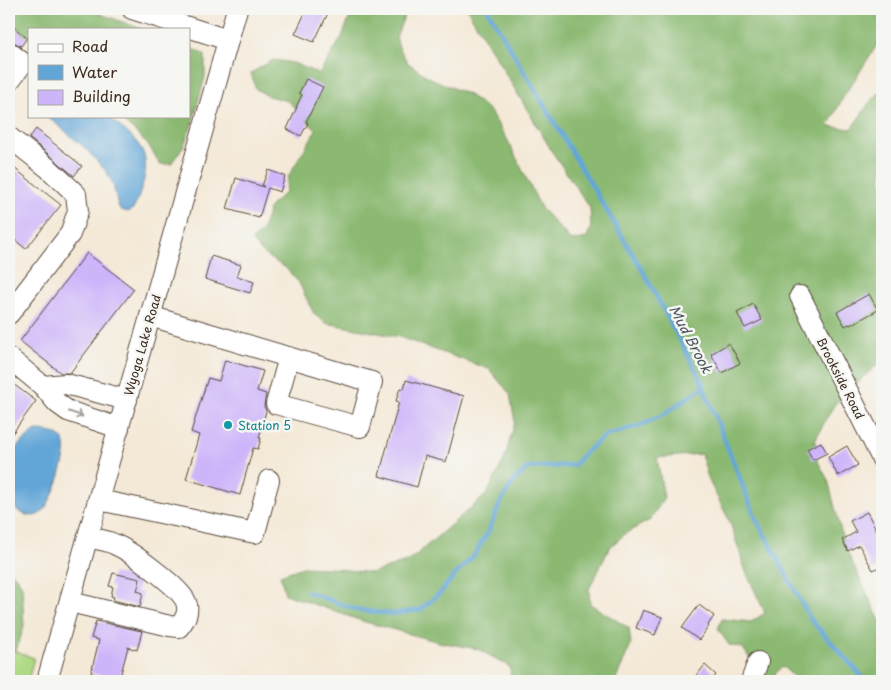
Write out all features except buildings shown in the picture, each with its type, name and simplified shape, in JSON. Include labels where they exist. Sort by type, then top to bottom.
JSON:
[{"type":"street","points":[[132,9],[228,40]]},
{"type":"street","name":"Wyoga Lake Road","points":[[47,681],[237,9]]},
{"type":"street","points":[[9,52],[23,63],[9,81]]},
{"type":"street","points":[[9,137],[48,168],[76,194],[78,211],[70,234],[9,314]]},
{"type":"street","name":"Brookside Road","points":[[800,296],[882,460]]},
{"type":"street","points":[[150,316],[372,382],[360,427],[276,404],[289,358]]},
{"type":"street","points":[[9,358],[43,386],[57,403],[68,411],[119,428]]},
{"type":"street","points":[[43,386],[66,384],[127,400]]},
{"type":"street","points":[[98,500],[255,533],[270,480]]},
{"type":"street","points":[[70,602],[170,626],[179,627],[187,617],[186,602],[172,586],[131,552],[112,543],[88,537]]},
{"type":"street","points":[[751,681],[758,662]]},
{"type":"green space","points":[[9,9],[87,9],[139,28],[28,28],[28,37],[9,23]]},
{"type":"green space","points":[[353,9],[407,9],[396,37],[400,50],[408,63],[428,77],[469,95],[489,110],[507,139],[541,208],[572,241],[587,238],[591,226],[590,208],[553,153],[467,9],[882,9],[882,37],[844,96],[828,126],[851,129],[870,102],[882,90],[882,360],[834,405],[815,440],[815,456],[828,480],[845,547],[882,625],[882,681],[795,681],[792,675],[783,667],[778,670],[772,679],[764,681],[743,648],[729,645],[718,629],[722,619],[751,622],[765,613],[746,572],[730,522],[709,481],[701,454],[657,458],[664,498],[650,520],[626,533],[610,547],[589,589],[590,604],[629,628],[631,644],[615,681],[511,681],[510,667],[478,649],[439,642],[362,621],[285,594],[280,575],[303,567],[372,573],[409,561],[487,494],[504,460],[515,422],[510,394],[489,369],[399,337],[326,323],[314,314],[299,283],[286,268],[266,256],[251,241],[262,231],[270,206],[285,193],[288,177],[316,130],[288,101],[268,96],[256,89],[251,73],[273,60],[294,63],[319,74],[341,39]]},
{"type":"green space","points":[[190,48],[205,55],[205,77],[191,127],[184,145],[171,164],[159,164],[147,143],[119,118],[190,118]]},
{"type":"green space","points":[[9,571],[15,575],[22,586],[24,627],[16,651],[9,649]]},
{"type":"green space","points":[[9,649],[34,658],[28,681],[9,681]]},
{"type":"water","points":[[49,118],[110,118],[135,141],[142,150],[146,164],[142,187],[134,208],[128,212],[121,210],[118,206],[113,184],[105,170],[85,148]]},
{"type":"water","points":[[36,431],[55,434],[62,438],[65,455],[51,499],[42,512],[38,515],[29,516],[20,512],[9,503],[8,468],[9,459],[13,451]]},
{"type":"waterway","name":"Mud Brook","points":[[487,9],[645,275],[700,378],[756,519],[811,620],[866,681]]},
{"type":"waterway","points":[[308,592],[357,610],[392,614],[420,610],[440,593],[475,554],[489,530],[501,501],[514,481],[527,468],[574,465],[584,453],[605,436],[639,426],[663,415],[703,387]]},
{"type":"place","name":"Station 5","points":[[228,425]]}]
